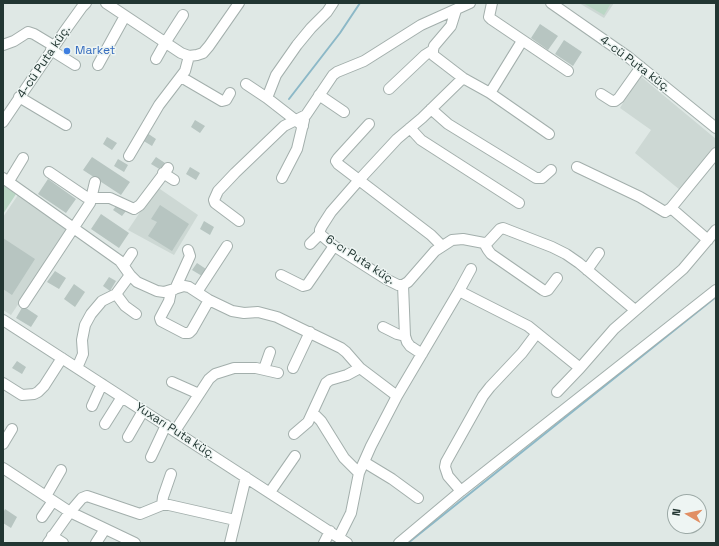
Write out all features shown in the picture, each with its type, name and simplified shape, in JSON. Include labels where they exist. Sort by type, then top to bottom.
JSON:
[{"type":"street","points":[[106,3],[181,54],[189,56],[203,53],[239,3]]},
{"type":"street","points":[[267,98],[276,75],[297,45],[334,3]]},
{"type":"street","points":[[282,178],[297,150],[299,123],[337,72],[364,61],[415,29],[470,3]]},
{"type":"street","points":[[492,3],[490,17],[492,20],[568,71]]},
{"type":"street","name":"4-cü Puta küç.","points":[[551,3],[641,67],[716,128]]},
{"type":"street","name":"4-cü Puta küç.","points":[[3,122],[82,4]]},
{"type":"street","points":[[391,92],[433,52],[434,46],[451,26],[456,10]]},
{"type":"street","points":[[98,66],[125,16]]},
{"type":"street","points":[[156,59],[165,42],[183,16]]},
{"type":"street","points":[[3,45],[14,41],[28,32],[34,34],[75,65]]},
{"type":"street","points":[[490,93],[522,41]]},
{"type":"street","points":[[433,52],[462,78],[490,93],[549,134]]},
{"type":"street","points":[[129,156],[159,105],[185,71],[189,56]]},
{"type":"street","points":[[601,94],[612,101],[615,101],[619,98],[641,67]]},
{"type":"street","points":[[181,77],[222,101],[226,100],[230,93]]},
{"type":"street","name":"6-cı Puta küç.","points":[[462,78],[431,109],[397,139],[359,180],[331,212],[322,226],[320,234],[334,246],[398,285],[403,285],[408,282],[435,251],[452,240],[457,239],[484,243]]},
{"type":"street","points":[[246,84],[299,123]]},
{"type":"street","points":[[319,95],[344,112]]},
{"type":"street","points":[[19,97],[66,125]]},
{"type":"street","points":[[431,109],[448,124],[536,178],[542,178],[551,170]]},
{"type":"street","points":[[239,221],[217,205],[214,200],[216,195],[235,174],[284,126],[299,123]]},
{"type":"street","points":[[369,124],[336,161],[409,220],[431,235],[442,246]]},
{"type":"street","points":[[410,128],[421,140],[519,203]]},
{"type":"street","points":[[577,167],[640,197],[665,212],[671,208],[716,153]]},
{"type":"street","points":[[23,158],[6,180],[124,265],[130,275],[137,282],[157,291],[164,292],[184,286],[189,287],[209,300],[232,311],[265,313],[310,332],[341,348],[360,368],[397,396]]},
{"type":"street","points":[[48,172],[86,197],[110,198],[134,209],[140,205],[166,170],[174,180]]},
{"type":"street","points":[[24,303],[89,206],[95,182]]},
{"type":"street","points":[[671,208],[708,240]]},
{"type":"street","points":[[557,278],[548,290],[542,290],[491,254],[484,243],[488,242],[496,232],[503,228],[552,247],[566,254],[635,310]]},
{"type":"street","points":[[558,392],[614,329],[683,269],[716,230]]},
{"type":"street","points":[[310,244],[320,234]]},
{"type":"street","points":[[197,292],[227,246]]},
{"type":"street","points":[[281,275],[303,286],[307,285],[334,246]]},
{"type":"street","points":[[188,250],[190,256],[169,301],[161,314],[161,321],[184,333],[189,333],[209,300]]},
{"type":"street","points":[[124,265],[132,253]]},
{"type":"street","points":[[587,270],[599,253]]},
{"type":"street","points":[[324,543],[335,534],[351,513],[359,473],[371,446],[397,396],[471,269]]},
{"type":"street","points":[[77,368],[83,354],[82,340],[90,314],[102,301],[116,294],[130,275]]},
{"type":"street","points":[[403,285],[405,336],[410,346],[422,354]]},
{"type":"street","points":[[399,543],[461,491],[716,290]]},
{"type":"street","points":[[459,291],[521,322],[580,368]]},
{"type":"street","points":[[116,294],[121,302],[136,314]]},
{"type":"street","name":"Yuxarı Puta küç.","points":[[3,320],[348,543]]},
{"type":"street","points":[[383,327],[405,336]]},
{"type":"street","points":[[293,368],[310,332]]},
{"type":"street","points":[[461,491],[448,476],[445,467],[446,462],[483,396],[522,353],[537,333]]},
{"type":"street","points":[[264,370],[270,352]]},
{"type":"street","points":[[3,383],[22,395],[34,394],[44,386],[62,358]]},
{"type":"street","points":[[151,457],[170,428],[199,394],[209,379],[215,374],[234,368],[264,370],[278,373]]},
{"type":"street","points":[[294,434],[308,422],[326,383],[360,368]]},
{"type":"street","points":[[172,382],[199,394]]},
{"type":"street","points":[[92,406],[102,384]]},
{"type":"street","points":[[105,424],[122,396]]},
{"type":"street","points":[[128,437],[143,410]]},
{"type":"street","points":[[313,413],[321,421],[344,458],[359,473]]},
{"type":"street","points":[[3,444],[12,429]]},
{"type":"street","points":[[270,492],[295,456]]},
{"type":"street","points":[[364,462],[392,479],[418,498]]},
{"type":"street","points":[[3,468],[70,512],[135,543]]},
{"type":"street","points":[[42,517],[61,470]]},
{"type":"street","points":[[162,505],[163,497],[171,474]]},
{"type":"street","points":[[230,543],[246,477]]},
{"type":"street","points":[[63,543],[50,540],[70,512],[82,498],[87,496],[140,514],[162,505],[169,505],[235,520]]},
{"type":"street","points":[[96,543],[106,529]]},
{"type":"shaded area","points":[[579,3],[614,3],[604,18]]},
{"type":"shaded area","points":[[639,75],[716,139],[716,150],[680,190],[635,153],[651,130],[620,108]]},
{"type":"shaded area","points":[[157,187],[198,215],[174,255],[128,230]]},
{"type":"shaded area","points":[[18,195],[69,228],[11,315],[3,310],[3,217]]},
{"type":"green space","points":[[583,3],[611,3],[604,15]]},
{"type":"green space","points":[[3,185],[16,194],[3,214]]},
{"type":"building","points":[[540,24],[558,36],[548,50],[531,38]]},
{"type":"building","points":[[564,40],[582,52],[573,66],[555,54]]},
{"type":"building","points":[[195,120],[205,126],[200,133],[191,127]]},
{"type":"building","points":[[147,133],[156,139],[152,146],[142,140]]},
{"type":"building","points":[[107,137],[117,143],[112,150],[103,144]]},
{"type":"building","points":[[92,157],[130,182],[121,195],[83,170]]},
{"type":"building","points":[[156,157],[165,163],[161,170],[151,164]]},
{"type":"building","points":[[118,159],[128,165],[124,172],[114,166]]},
{"type":"building","points":[[190,167],[200,173],[196,180],[186,174]]},
{"type":"building","points":[[48,179],[76,199],[66,213],[38,194]]},
{"type":"building","points":[[117,205],[126,211],[122,216],[113,210]]},
{"type":"building","points":[[160,205],[189,224],[172,251],[148,236],[157,222],[151,219]]},
{"type":"building","points":[[101,214],[129,233],[119,248],[91,229]]},
{"type":"building","points":[[204,221],[214,227],[210,235],[200,229]]},
{"type":"building","points":[[3,238],[35,259],[12,295],[3,289]]},
{"type":"building","points":[[197,263],[206,269],[202,276],[192,270]]},
{"type":"building","points":[[55,271],[66,278],[59,289],[47,282]]},
{"type":"building","points":[[109,277],[116,281],[110,291],[103,286]]},
{"type":"building","points":[[74,284],[85,292],[75,307],[64,299]]},
{"type":"building","points":[[23,306],[38,316],[31,327],[16,318]]},
{"type":"building","points":[[17,361],[26,367],[22,374],[12,368]]},
{"type":"building","points":[[5,509],[17,517],[11,528],[3,523],[3,513]]},
{"type":"waterway","points":[[289,99],[340,33],[360,3]]},
{"type":"waterway","points":[[408,543],[716,297]]},
{"type":"place","name":"Market","points":[[67,51]]}]
